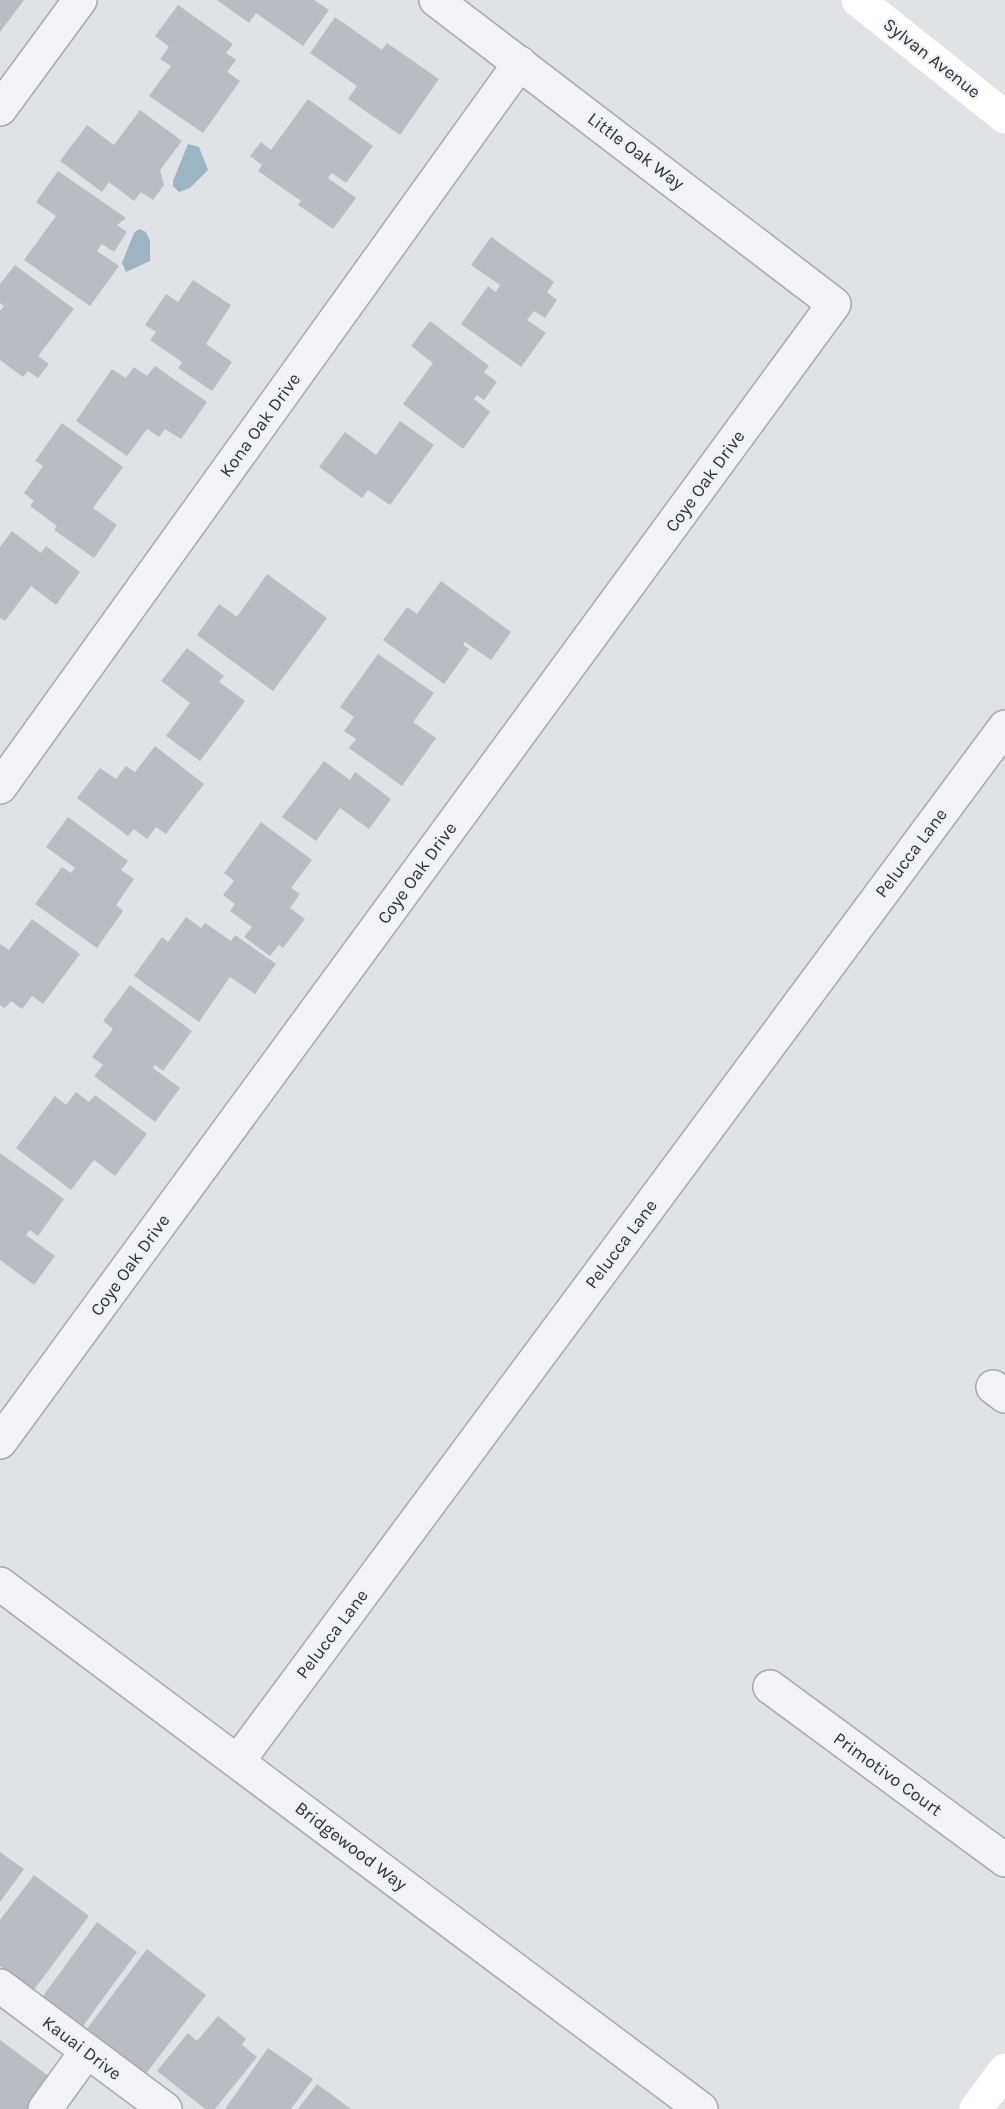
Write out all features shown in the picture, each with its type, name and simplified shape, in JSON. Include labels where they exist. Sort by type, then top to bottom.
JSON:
[{"type":"main road","name":"Sylvan Avenue","points":[[858,0],[1005,117]]},
{"type":"main road","points":[[976,2109],[1005,2070]]},
{"type":"street","points":[[0,109],[80,0]]},
{"type":"street","name":"Little Oak Way","points":[[436,0],[834,304]]},
{"type":"street","name":"Kona Oak Drive","points":[[0,788],[520,63]]},
{"type":"street","name":"Coye Oak Drive","points":[[0,1442],[834,304]]},
{"type":"street","name":"Pelucca Lane","points":[[238,1761],[1005,727]]},
{"type":"street","name":"Bridgewood Way","points":[[0,1584],[701,2109]]},
{"type":"street","name":"Primotivo Court","points":[[770,1687],[1005,1860]]},
{"type":"street","name":"Kauai Drive","points":[[0,1986],[165,2109]]},
{"type":"street","points":[[45,2109],[87,2051]]},
{"type":"water","points":[[188,144],[199,147],[208,170],[190,188],[179,192],[173,186],[173,181]]},
{"type":"water","points":[[139,229],[146,232],[150,241],[150,261],[126,272],[122,263],[134,233]]},
{"type":"building","points":[[0,0],[24,0],[0,32]]},
{"type":"building","points":[[217,0],[314,0],[329,10],[303,46],[256,13],[249,23]]},
{"type":"building","points":[[178,5],[233,44],[226,53],[236,60],[227,72],[240,81],[203,133],[149,96],[171,66],[160,59],[169,47],[155,36]]},
{"type":"building","points":[[335,17],[382,50],[387,43],[439,79],[400,135],[348,99],[357,86],[310,53]]},
{"type":"building","points":[[308,99],[373,146],[346,183],[332,173],[328,178],[356,198],[333,229],[298,205],[301,201],[258,171],[262,165],[250,156],[261,142],[271,150]]},
{"type":"building","points":[[140,110],[182,141],[160,170],[164,185],[153,200],[141,192],[134,201],[109,182],[102,192],[60,161],[87,125],[114,145]]},
{"type":"building","points":[[58,171],[126,218],[117,225],[127,232],[114,252],[102,244],[97,251],[119,266],[90,306],[24,260],[56,216],[36,202]]},
{"type":"building","points":[[491,237],[554,282],[547,292],[557,300],[545,318],[534,311],[527,320],[546,333],[521,367],[461,324],[488,286],[496,292],[500,285],[471,265]]},
{"type":"building","points":[[15,265],[74,309],[38,356],[49,364],[38,378],[28,371],[23,377],[0,360],[0,311],[4,306],[0,303],[0,284]]},
{"type":"building","points":[[193,280],[231,305],[206,344],[232,362],[212,391],[178,368],[182,362],[150,340],[156,332],[145,325],[166,294],[178,302]]},
{"type":"building","points":[[430,321],[489,366],[484,372],[497,382],[484,400],[477,395],[474,399],[490,412],[463,449],[403,404],[433,363],[411,346]]},
{"type":"building","points":[[155,366],[207,402],[181,439],[165,429],[159,437],[147,429],[127,456],[76,421],[112,369],[126,378],[134,367],[147,376]]},
{"type":"building","points":[[400,421],[434,445],[390,505],[368,490],[362,498],[319,467],[345,432],[376,455]]},
{"type":"building","points":[[62,423],[123,467],[93,508],[117,525],[94,558],[54,530],[57,526],[30,506],[34,501],[24,493],[43,466],[35,461]]},
{"type":"building","points":[[12,531],[41,553],[46,546],[80,572],[56,605],[31,586],[5,621],[0,618],[0,547]]},
{"type":"building","points":[[267,574],[327,618],[273,691],[197,635],[219,604],[237,617]]},
{"type":"building","points":[[441,581],[511,632],[491,660],[465,642],[463,645],[469,649],[444,684],[383,640],[407,607],[417,614]]},
{"type":"building","points":[[187,648],[224,676],[219,682],[245,701],[200,761],[166,736],[190,703],[161,681]]},
{"type":"building","points":[[378,654],[434,693],[413,722],[436,738],[402,786],[349,748],[356,739],[344,731],[354,717],[340,707]]},
{"type":"building","points":[[155,746],[204,784],[166,834],[156,827],[147,839],[134,829],[128,836],[77,798],[100,768],[116,779],[126,766],[135,772]]},
{"type":"building","points":[[324,761],[350,780],[355,772],[391,799],[369,829],[340,808],[316,841],[282,817]]},
{"type":"building","points":[[68,817],[128,861],[121,870],[134,879],[116,905],[123,911],[97,948],[35,904],[62,867],[71,873],[75,868],[46,847]]},
{"type":"building","points":[[261,822],[312,860],[291,888],[300,894],[290,908],[305,919],[283,948],[279,945],[270,956],[244,937],[252,927],[230,911],[235,904],[223,895],[234,881],[224,873]]},
{"type":"building","points":[[186,917],[201,928],[205,923],[231,941],[235,935],[276,964],[255,994],[230,977],[199,1022],[134,976],[162,937],[168,942]]},
{"type":"building","points":[[32,919],[80,954],[43,1004],[32,996],[22,1009],[11,1001],[5,1008],[0,1005],[0,944],[9,950]]},
{"type":"building","points":[[130,985],[192,1031],[163,1071],[155,1065],[153,1068],[180,1088],[155,1122],[94,1076],[103,1065],[92,1057],[113,1029],[103,1021]]},
{"type":"building","points":[[76,1092],[89,1102],[95,1095],[147,1134],[115,1176],[94,1160],[71,1190],[16,1148],[55,1096],[66,1105]]},
{"type":"building","points":[[0,1153],[64,1199],[38,1236],[30,1230],[26,1235],[55,1256],[34,1285],[0,1260]]},
{"type":"building","points":[[0,1852],[24,1869],[0,1902]]},
{"type":"building","points":[[34,1875],[89,1916],[33,1991],[0,1966],[0,1920]]},
{"type":"building","points":[[97,1922],[137,1952],[83,2026],[43,1996]]},
{"type":"building","points":[[147,1949],[206,1995],[145,2075],[86,2030]]},
{"type":"building","points":[[218,2016],[246,2039],[242,2045],[257,2057],[215,2109],[205,2109],[157,2071],[188,2033],[197,2041]]},
{"type":"building","points":[[0,2040],[54,2080],[33,2109],[0,2109]]},
{"type":"building","points":[[268,2048],[313,2079],[291,2109],[225,2109]]},
{"type":"building","points":[[317,2084],[351,2109],[298,2109]]}]
